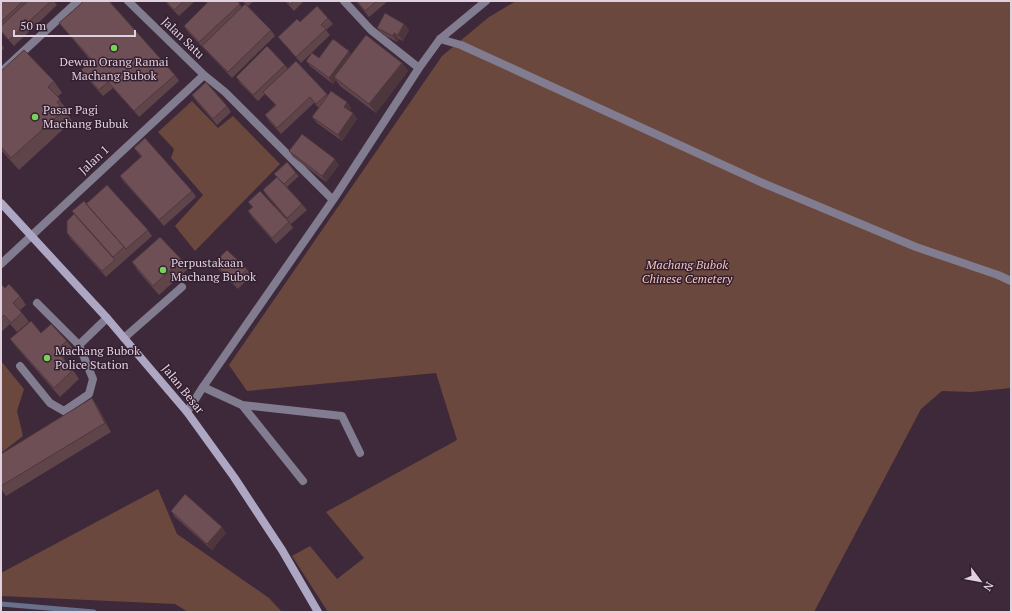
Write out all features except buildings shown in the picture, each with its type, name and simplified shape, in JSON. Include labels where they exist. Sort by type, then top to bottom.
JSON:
[{"type":"main road","name":"Jalan Besar","points":[[1,203],[107,318],[187,412],[234,477],[282,550],[318,612]]},
{"type":"street","points":[[1,72],[78,1]]},
{"type":"street","name":"Jalan Satu","points":[[128,1],[204,75],[225,92],[333,200]]},
{"type":"street","points":[[344,1],[371,30],[419,68]]},
{"type":"street","points":[[187,412],[333,200],[419,68],[440,39],[486,1]]},
{"type":"street","points":[[440,39],[461,45],[765,184],[840,216],[916,247],[998,275],[1011,281]]},
{"type":"street","name":"Jalan 1","points":[[1,264],[204,75]]},
{"type":"street","points":[[124,338],[182,287]]},
{"type":"street","points":[[20,366],[50,403],[64,411],[88,394],[93,379],[79,345],[37,303]]},
{"type":"street","points":[[79,345],[107,318]]},
{"type":"street","points":[[203,387],[242,405],[342,416],[360,453]]},
{"type":"street","points":[[242,405],[303,481]]},
{"type":"green space","name":"Machang Bubok Chinese Cemetery","points":[[516,1],[1011,1],[1011,388],[971,392],[942,391],[921,409],[814,612],[328,612],[292,556],[310,546],[337,579],[364,558],[326,512],[457,440],[436,373],[247,391],[229,365],[442,56],[489,17]]},
{"type":"green space","points":[[192,101],[218,128],[233,116],[280,164],[195,251],[175,226],[203,195],[171,158],[174,149],[158,132]]},
{"type":"green space","points":[[1,361],[24,389],[17,411],[23,436],[1,453]]},
{"type":"green space","points":[[158,489],[177,534],[269,598],[282,612],[188,612],[175,604],[1,596],[1,573]]},
{"type":"waterway","points":[[1,604],[94,612]]},
{"type":"place","name":"Dewan Orang Ramai Machang Bubok","points":[[114,48]]},
{"type":"place","name":"Pasar Pagi Machang Bubuk","points":[[35,117]]},
{"type":"place","name":"Perpustakaan Machang Bubok","points":[[163,270]]},
{"type":"place","name":"Machang Bubok Police Station","points":[[47,358]]}]
